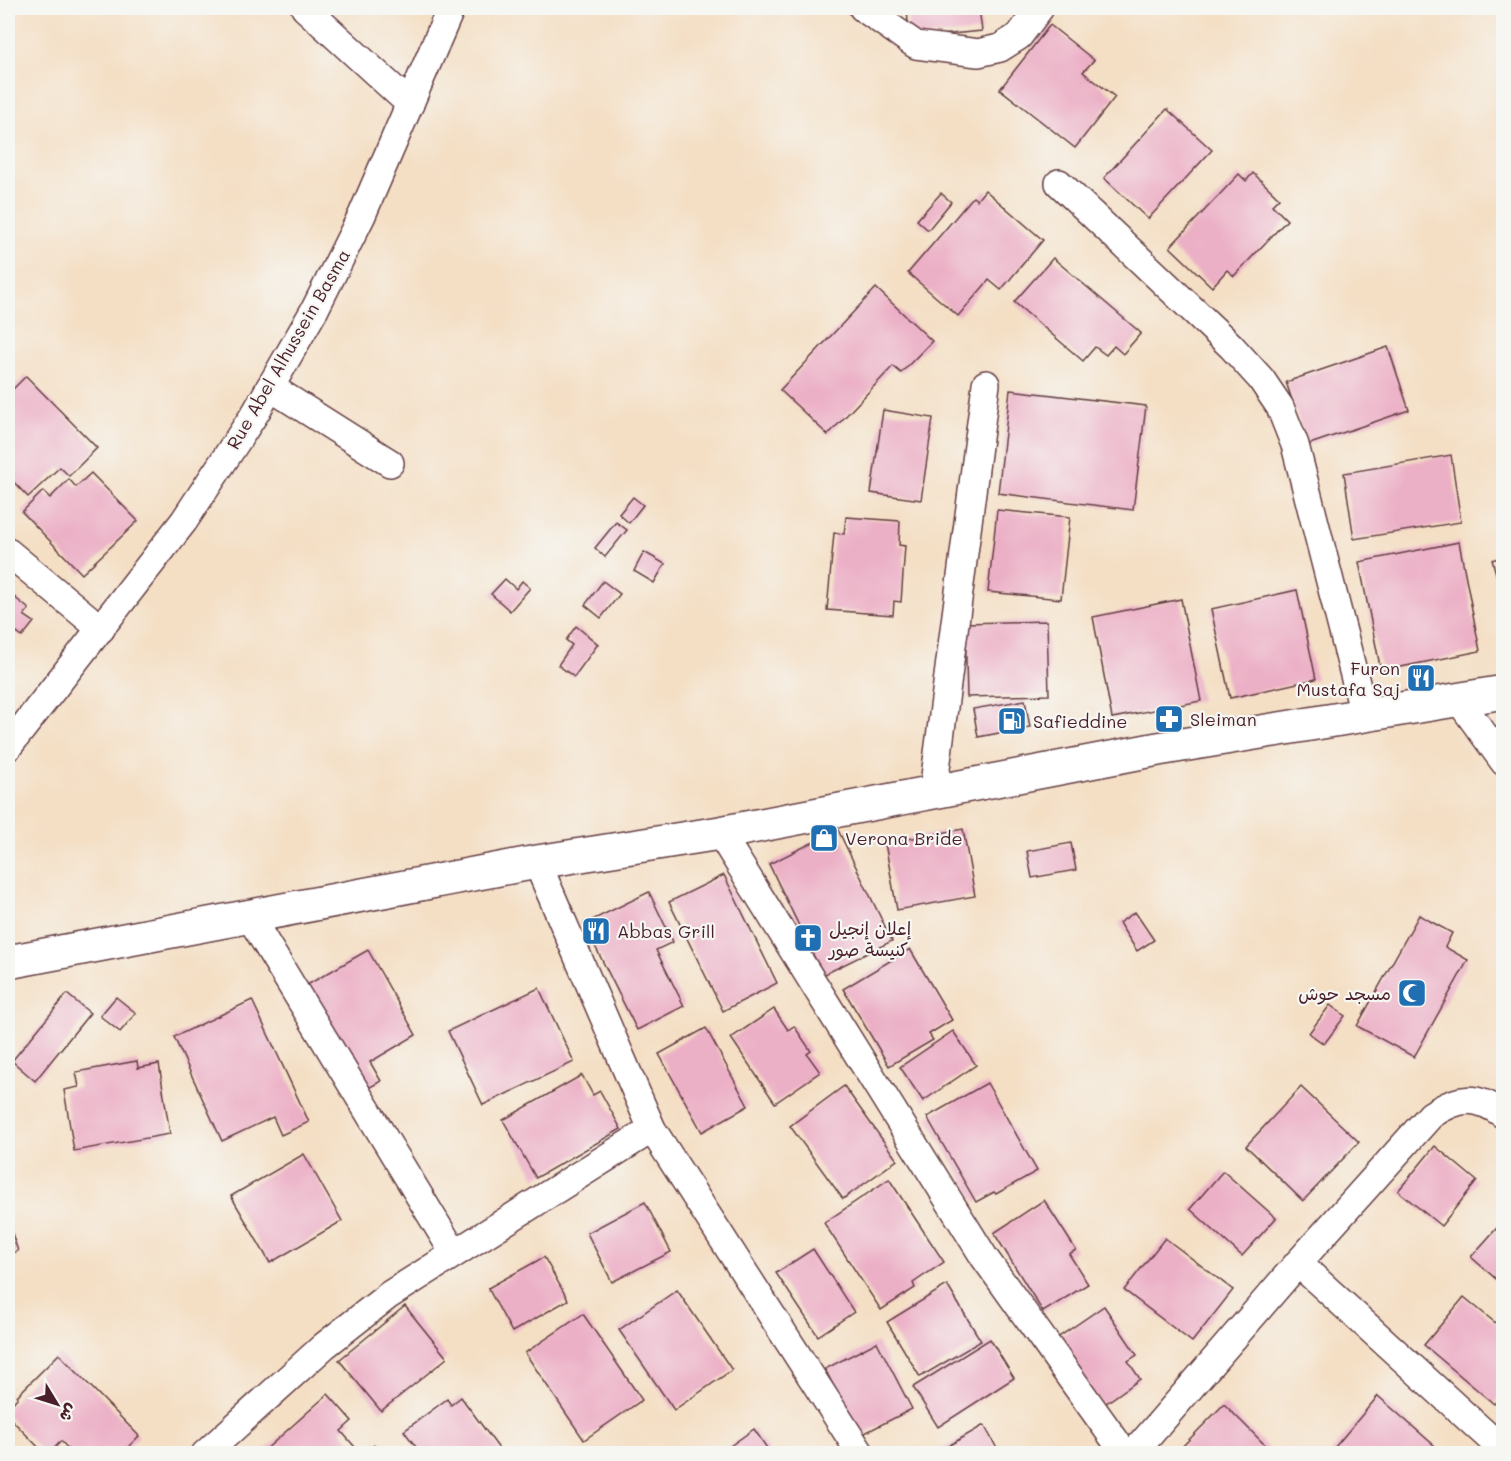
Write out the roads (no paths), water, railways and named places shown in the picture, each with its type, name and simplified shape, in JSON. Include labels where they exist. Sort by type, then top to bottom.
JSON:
[{"type":"main road","points":[[8,962],[537,862],[720,833],[1158,749],[1503,692]]},
{"type":"street","points":[[305,8],[410,104]]},
{"type":"street","name":"Rue Abel Alhussein Basma","points":[[8,747],[184,521],[270,387],[315,309],[362,215],[451,8]]},
{"type":"street","points":[[863,8],[916,45],[978,53],[1000,48],[1018,36],[1040,8]]},
{"type":"street","points":[[1059,183],[1231,346],[1261,379],[1280,407],[1295,445],[1365,714]]},
{"type":"street","points":[[933,792],[986,384]]},
{"type":"street","points":[[270,387],[390,463]]},
{"type":"street","points":[[8,552],[101,628]]},
{"type":"street","points":[[1458,699],[1503,762]]},
{"type":"street","points":[[720,833],[984,1257],[1125,1454]]},
{"type":"street","points":[[537,862],[652,1129],[861,1454]]},
{"type":"street","points":[[250,917],[454,1253]]},
{"type":"street","points":[[1133,1454],[1298,1263],[1431,1115],[1449,1102],[1471,1099],[1493,1107],[1503,1115]]},
{"type":"street","points":[[205,1454],[324,1346],[389,1295],[652,1129]]},
{"type":"street","points":[[1298,1263],[1503,1451]]},
{"type":"place","name":"Furon Mustafa Saj","points":[[1421,678]]},
{"type":"place","name":"Sleiman","points":[[1169,719]]},
{"type":"place","name":"Safieddine","points":[[1012,721]]},
{"type":"place","name":"Verona Bride","points":[[824,838]]},
{"type":"place","name":"Abbas Grill","points":[[596,931]]},
{"type":"place","name":"إعلان إنجيل كنيسة صور","points":[[808,938]]},
{"type":"place","name":"مسجد حوش","points":[[1412,993]]}]
